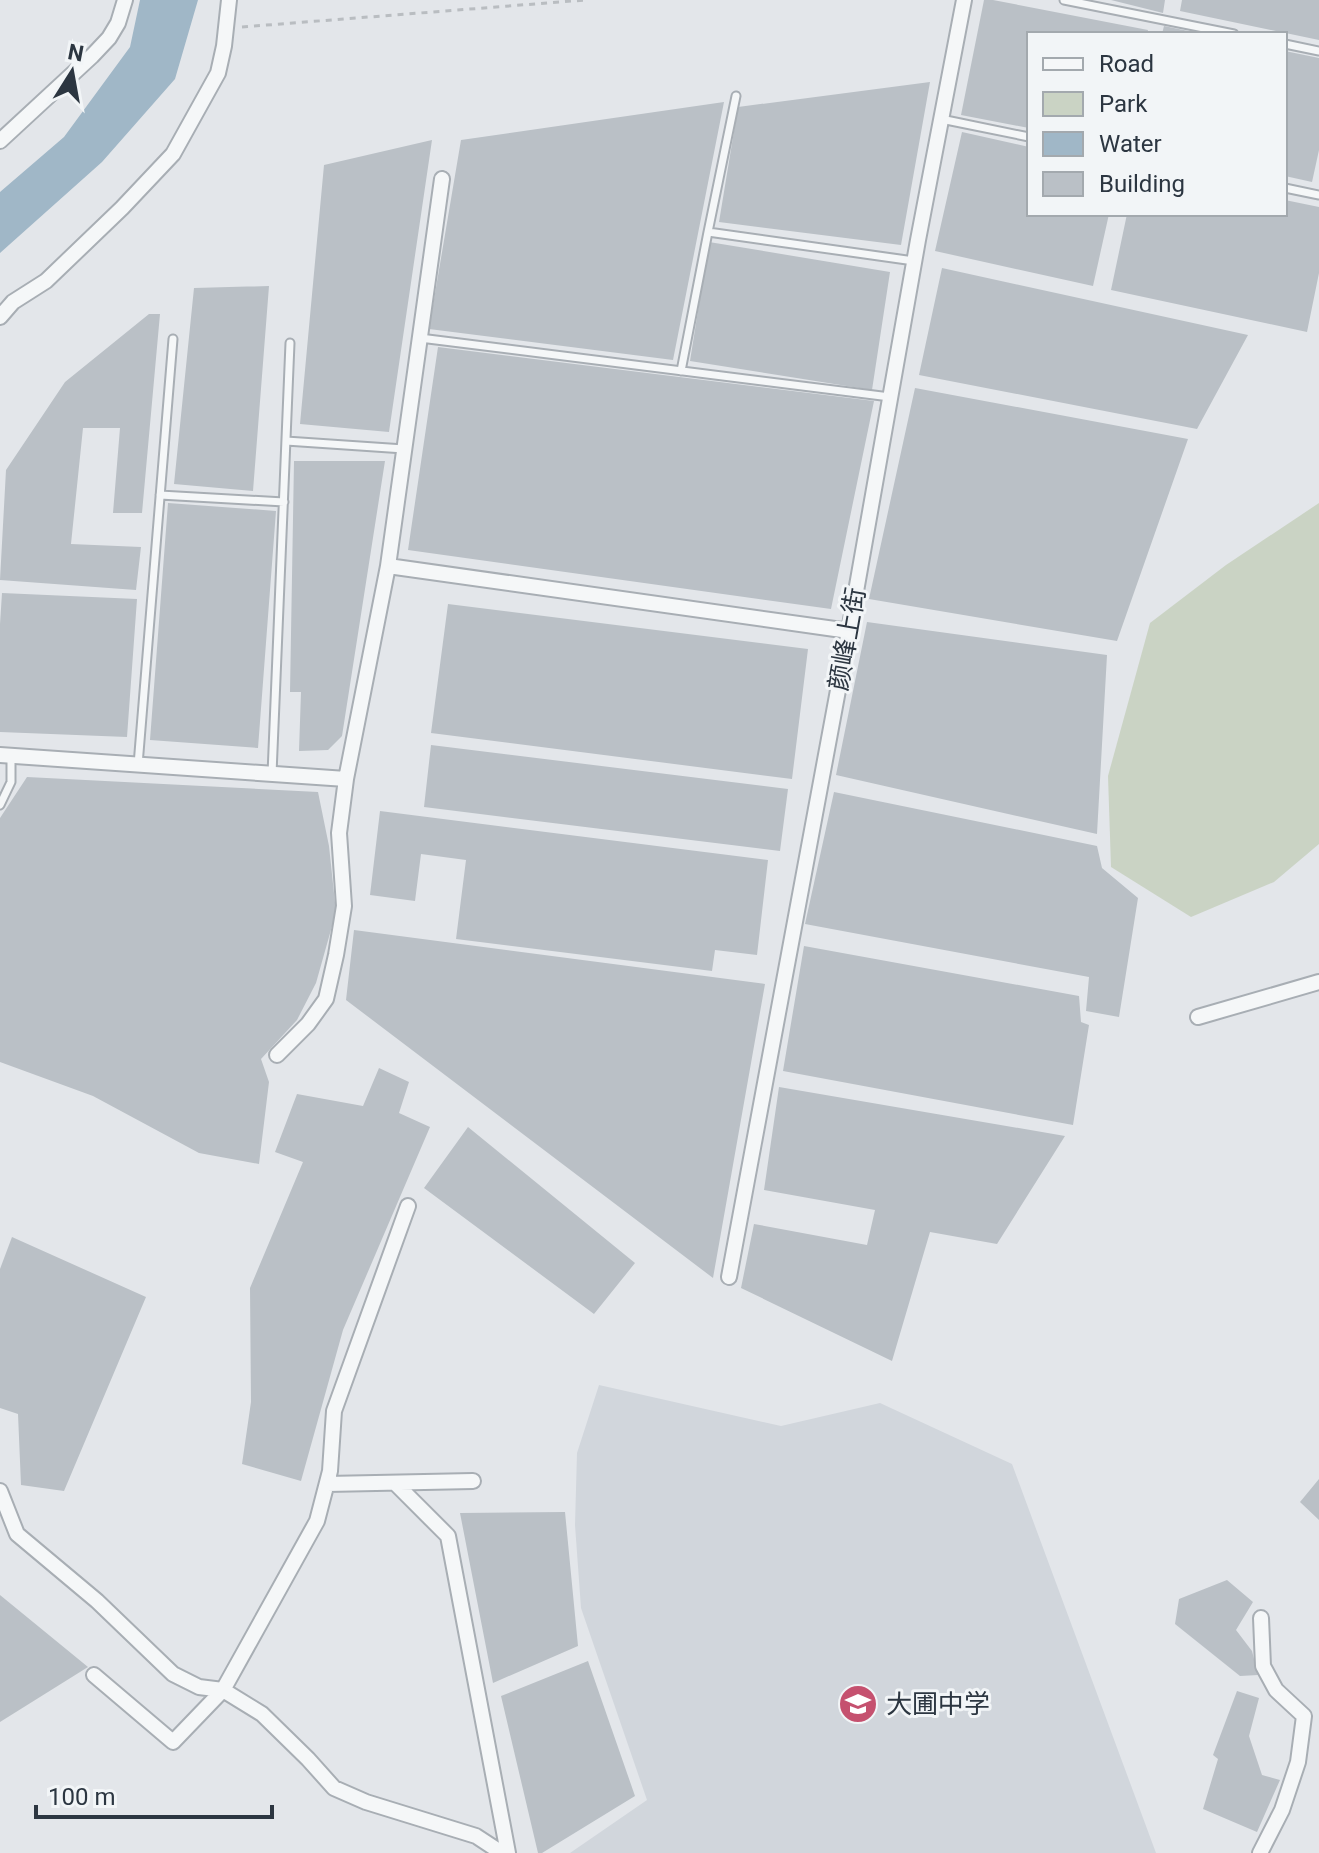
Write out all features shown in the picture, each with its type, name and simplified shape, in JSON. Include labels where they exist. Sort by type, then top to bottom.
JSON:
[{"type":"street","points":[[0,141],[109,38],[118,23],[125,0]]},
{"type":"street","points":[[0,317],[13,302],[46,281],[173,154],[218,73],[229,0]]},
{"type":"street","name":"颜峰上街","points":[[729,1277],[964,0]]},
{"type":"street","points":[[277,1055],[308,1024],[326,999],[336,955],[344,906],[339,833],[346,779],[388,566],[442,179]]},
{"type":"street","points":[[388,566],[849,631]]},
{"type":"street","points":[[6,756],[346,779]]},
{"type":"street","points":[[1198,1017],[1319,982]]},
{"type":"street","points":[[94,1675],[173,1742],[223,1690],[317,1521],[330,1471],[334,1411],[408,1206]]},
{"type":"street","points":[[327,1484],[473,1481]]},
{"type":"street","points":[[395,1483],[448,1536],[508,1853]]},
{"type":"street","points":[[0,1491],[17,1534],[97,1601],[173,1674],[199,1687],[223,1690],[262,1714],[334,1788],[366,1802],[476,1836],[502,1853]]},
{"type":"street","points":[[1260,1853],[1282,1810],[1312,1717],[1276,1690],[1263,1666],[1261,1618]]},
{"type":"lane","points":[[1064,0],[1224,32]]},
{"type":"lane","points":[[1287,44],[1319,51]]},
{"type":"lane","points":[[681,371],[736,96]]},
{"type":"lane","points":[[941,119],[1027,137]]},
{"type":"lane","points":[[1287,188],[1319,195]]},
{"type":"lane","points":[[708,232],[914,261]]},
{"type":"lane","points":[[420,338],[890,397]]},
{"type":"lane","points":[[138,765],[173,339]]},
{"type":"lane","points":[[272,774],[290,343]]},
{"type":"lane","points":[[286,441],[404,449]]},
{"type":"lane","points":[[160,495],[284,502]]},
{"type":"lane","points":[[0,805],[11,782],[6,756]]},
{"type":"path","points":[[226,29],[585,0]]},
{"type":"shaded area","name":"大圃中学","points":[[599,1385],[781,1426],[880,1403],[1012,1464],[1156,1853],[570,1853],[647,1800],[581,1608],[575,1525],[577,1453]]},
{"type":"green space","points":[[1319,503],[1319,844],[1274,882],[1191,917],[1111,867],[1108,776],[1150,623],[1226,565]]},
{"type":"water","points":[[140,0],[198,0],[175,79],[102,162],[0,253],[0,192],[64,137],[130,47]]},
{"type":"building","points":[[984,0],[1148,30],[1027,32],[1027,128],[961,115]]},
{"type":"building","points":[[1111,0],[1165,0],[1163,13]]},
{"type":"building","points":[[1182,0],[1319,0],[1319,40],[1287,32],[1180,11]]},
{"type":"building","points":[[1164,26],[1193,32],[1162,32]]},
{"type":"building","points":[[1287,51],[1319,58],[1319,150],[1312,182],[1287,176]]},
{"type":"building","points":[[930,82],[901,245],[719,222],[738,107]]},
{"type":"building","points":[[724,102],[673,360],[429,329],[461,140]]},
{"type":"building","points":[[962,132],[1027,147],[1027,216],[1109,216],[1093,286],[935,251]]},
{"type":"building","points":[[432,140],[389,432],[300,424],[324,165]]},
{"type":"building","points":[[1287,200],[1319,207],[1319,273],[1307,332],[1111,290],[1127,216],[1287,216]]},
{"type":"building","points":[[709,242],[890,272],[872,390],[690,361]]},
{"type":"building","points":[[942,268],[1248,335],[1197,429],[919,375]]},
{"type":"building","points":[[269,286],[253,491],[174,484],[194,288]]},
{"type":"building","points":[[149,314],[160,314],[142,513],[113,513],[120,428],[83,428],[71,544],[141,547],[136,590],[0,580],[6,470],[65,382]]},
{"type":"building","points":[[438,347],[874,401],[831,609],[408,550]]},
{"type":"building","points":[[915,388],[1188,439],[1117,641],[869,599]]},
{"type":"building","points":[[294,461],[385,461],[342,736],[328,750],[299,751],[301,692],[290,692]]},
{"type":"building","points":[[168,503],[276,511],[258,748],[150,740]]},
{"type":"building","points":[[2,593],[137,599],[127,737],[0,732]]},
{"type":"building","points":[[448,604],[808,649],[792,779],[431,733]]},
{"type":"building","points":[[867,622],[1107,655],[1097,834],[836,775]]},
{"type":"building","points":[[431,745],[788,789],[780,851],[424,807]]},
{"type":"building","points":[[27,777],[318,792],[329,846],[336,912],[316,983],[297,1020],[261,1059],[269,1082],[259,1164],[199,1153],[93,1096],[0,1062],[0,818]]},
{"type":"building","points":[[834,792],[1097,846],[1102,868],[1138,898],[1119,1017],[1086,1011],[1089,977],[805,924]]},
{"type":"building","points":[[380,811],[768,860],[757,955],[715,950],[712,971],[456,939],[466,860],[421,854],[415,901],[370,895]]},
{"type":"building","points":[[354,930],[765,984],[713,1278],[346,1000]]},
{"type":"building","points":[[804,946],[1079,996],[1081,1022],[1089,1025],[1073,1125],[783,1071]]},
{"type":"building","points":[[379,1068],[409,1082],[399,1113],[430,1127],[343,1330],[301,1481],[242,1464],[251,1402],[250,1288],[303,1162],[275,1152],[297,1094],[363,1106]]},
{"type":"building","points":[[779,1087],[1065,1136],[997,1244],[930,1232],[892,1361],[741,1288],[754,1224],[867,1245],[875,1210],[764,1190]]},
{"type":"building","points":[[468,1127],[635,1263],[594,1314],[424,1188]]},
{"type":"building","points":[[12,1237],[146,1297],[64,1491],[21,1485],[18,1414],[0,1408],[0,1269]]},
{"type":"building","points":[[1319,1479],[1319,1520],[1300,1502]]},
{"type":"building","points":[[565,1512],[578,1646],[493,1683],[460,1513]]},
{"type":"building","points":[[1227,1580],[1253,1602],[1236,1630],[1252,1651],[1258,1675],[1240,1676],[1175,1624],[1179,1599]]},
{"type":"building","points":[[0,1595],[88,1667],[0,1722]]},
{"type":"building","points":[[588,1661],[635,1796],[538,1853],[501,1696]]},
{"type":"building","points":[[1237,1691],[1259,1698],[1249,1736],[1262,1775],[1280,1780],[1257,1832],[1203,1809],[1218,1759],[1213,1755]]},
{"type":"place","name":"大圃中学","points":[[858,1704]]}]
